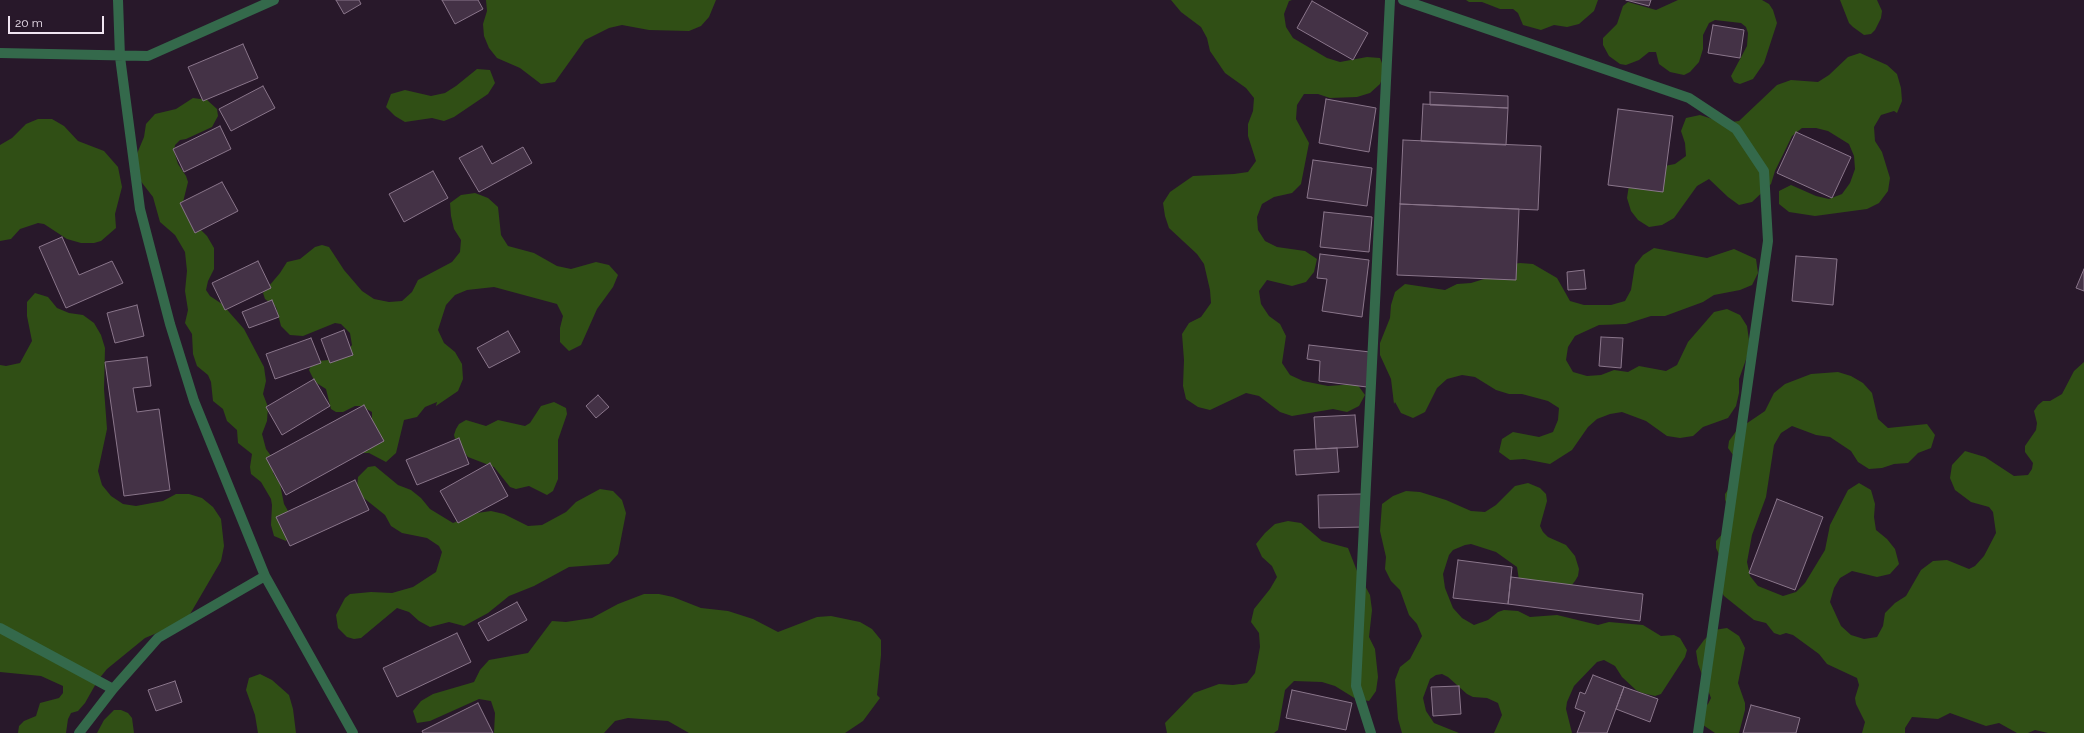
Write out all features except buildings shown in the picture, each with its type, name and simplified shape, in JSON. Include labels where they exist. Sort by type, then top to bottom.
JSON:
[{"type":"street","points":[[118,0],[120,57],[140,209],[170,324],[194,401],[266,576],[353,733]]},
{"type":"street","points":[[0,53],[120,57],[148,56],[274,0]]},
{"type":"street","points":[[1371,733],[1356,686],[1390,0]]},
{"type":"street","points":[[1403,0],[1688,98],[1736,129],[1764,171],[1768,241],[1698,733]]},
{"type":"street","points":[[79,733],[113,689],[158,638],[266,576]]},
{"type":"street","points":[[0,628],[113,689]]},
{"type":"green space","points":[[486,0],[716,0],[709,17],[701,26],[689,31],[649,30],[622,25],[609,28],[585,40],[555,82],[541,84],[520,68],[497,58],[489,48],[484,36],[483,24],[487,11]]},
{"type":"green space","points":[[1171,0],[1292,0],[1289,1],[1284,14],[1286,27],[1293,38],[1327,58],[1340,62],[1367,57],[1380,58],[1385,71],[1380,84],[1370,93],[1357,97],[1330,98],[1318,94],[1304,94],[1297,105],[1296,119],[1309,143],[1301,184],[1292,193],[1274,197],[1262,204],[1257,217],[1258,230],[1265,241],[1277,247],[1305,251],[1317,259],[1314,272],[1306,282],[1292,286],[1267,280],[1259,291],[1261,304],[1269,316],[1280,324],[1286,336],[1282,363],[1290,375],[1303,381],[1328,386],[1357,384],[1365,395],[1359,406],[1347,412],[1333,409],[1292,416],[1280,412],[1259,396],[1246,393],[1210,410],[1198,407],[1186,399],[1183,386],[1184,360],[1182,334],[1189,323],[1201,317],[1211,303],[1210,290],[1204,264],[1197,254],[1169,228],[1163,203],[1170,192],[1193,176],[1248,172],[1256,161],[1248,136],[1248,124],[1253,111],[1254,98],[1246,88],[1225,73],[1210,51],[1207,38],[1201,27],[1181,12]]},
{"type":"green space","points":[[1466,0],[1598,0],[1594,11],[1579,24],[1567,27],[1554,25],[1541,30],[1523,25],[1518,13],[1513,9],[1500,9],[1482,2],[1469,2]]},
{"type":"green space","points":[[1678,0],[1762,0],[1769,4],[1773,10],[1777,23],[1764,63],[1753,79],[1740,84],[1734,82],[1731,76],[1747,46],[1748,33],[1746,27],[1741,23],[1715,20],[1709,23],[1703,35],[1703,49],[1699,62],[1690,72],[1684,75],[1670,72],[1659,64],[1656,52],[1649,52],[1639,60],[1626,65],[1620,64],[1609,56],[1603,45],[1603,38],[1617,24],[1623,6],[1628,2],[1656,10]]},
{"type":"green space","points":[[1840,0],[1877,0],[1882,11],[1881,18],[1875,30],[1871,34],[1864,35],[1853,27],[1849,23]]},
{"type":"green space","points":[[1860,53],[1887,65],[1897,74],[1901,88],[1902,101],[1897,113],[1894,111],[1881,115],[1874,127],[1875,141],[1882,152],[1890,178],[1888,191],[1879,203],[1867,209],[1815,216],[1789,212],[1779,204],[1779,191],[1791,185],[1816,196],[1829,199],[1842,194],[1850,183],[1855,169],[1854,156],[1849,144],[1828,131],[1816,128],[1802,128],[1792,136],[1775,171],[1771,184],[1752,202],[1739,205],[1709,179],[1697,186],[1674,218],[1662,225],[1649,227],[1638,220],[1631,211],[1627,198],[1629,185],[1649,169],[1675,164],[1686,156],[1685,143],[1681,131],[1686,118],[1700,115],[1725,123],[1739,121],[1777,85],[1791,80],[1818,82],[1829,75],[1848,57]]},
{"type":"green space","points":[[477,69],[490,70],[495,83],[488,94],[454,117],[444,121],[432,118],[405,122],[395,116],[386,107],[391,94],[405,90],[431,96],[445,93]]},
{"type":"green space","points":[[193,98],[207,100],[217,109],[218,116],[212,127],[186,139],[180,140],[175,145],[174,151],[178,164],[188,182],[183,202],[192,221],[207,236],[214,248],[214,269],[208,281],[206,290],[210,296],[222,304],[244,329],[264,367],[266,381],[263,394],[268,407],[267,421],[262,434],[266,449],[274,460],[273,473],[280,484],[284,504],[291,516],[290,536],[286,541],[274,536],[271,525],[271,499],[261,482],[251,474],[250,467],[252,454],[238,443],[237,430],[227,421],[223,409],[213,401],[211,382],[208,375],[197,366],[193,354],[192,334],[185,323],[188,310],[185,291],[187,271],[185,252],[175,235],[160,222],[153,197],[136,175],[136,156],[144,137],[146,124],[155,114],[176,109]]},
{"type":"green space","points":[[38,119],[52,119],[64,126],[78,141],[104,151],[118,167],[122,187],[115,214],[116,228],[101,241],[94,243],[81,243],[67,239],[44,224],[38,223],[20,229],[11,239],[0,241],[0,145],[12,138],[26,124]]},
{"type":"green space","points":[[475,193],[488,198],[498,207],[501,235],[508,246],[534,253],[557,266],[571,269],[596,262],[609,265],[618,275],[613,287],[597,309],[581,345],[569,351],[560,342],[560,328],[563,316],[557,304],[494,287],[467,290],[455,295],[446,305],[438,330],[444,343],[455,352],[462,364],[463,379],[458,391],[436,406],[437,402],[425,407],[417,417],[404,420],[396,453],[386,462],[369,453],[363,453],[357,450],[355,437],[372,418],[372,412],[361,406],[355,406],[343,412],[336,412],[331,409],[326,389],[315,382],[309,370],[312,364],[318,361],[339,359],[344,355],[352,345],[350,333],[341,324],[335,323],[303,336],[290,335],[281,326],[276,307],[265,299],[263,293],[287,262],[300,259],[315,247],[322,245],[329,247],[344,270],[362,291],[374,299],[389,302],[402,301],[412,292],[418,280],[452,262],[460,252],[461,240],[454,229],[450,203],[461,195]]},
{"type":"green space","points":[[1654,248],[1707,258],[1734,249],[1756,259],[1758,273],[1752,285],[1740,290],[1714,295],[1703,302],[1665,316],[1651,316],[1626,324],[1599,325],[1575,336],[1568,347],[1566,360],[1573,372],[1587,376],[1601,375],[1614,370],[1628,372],[1639,366],[1666,371],[1677,365],[1688,342],[1714,312],[1727,309],[1740,315],[1747,326],[1749,340],[1748,354],[1739,379],[1739,393],[1736,406],[1728,418],[1703,427],[1693,436],[1680,438],[1667,436],[1646,421],[1622,412],[1610,414],[1597,419],[1588,427],[1572,450],[1550,464],[1524,459],[1510,460],[1499,452],[1502,439],[1513,432],[1539,437],[1553,432],[1558,420],[1559,408],[1548,401],[1522,394],[1509,394],[1496,390],[1475,377],[1462,375],[1447,379],[1437,388],[1425,412],[1413,418],[1401,413],[1395,402],[1394,404],[1391,379],[1380,355],[1380,343],[1390,318],[1391,305],[1395,292],[1405,284],[1445,290],[1457,284],[1471,283],[1484,279],[1508,265],[1520,263],[1533,264],[1557,278],[1570,301],[1584,305],[1611,305],[1625,301],[1631,290],[1635,265],[1643,255]]},
{"type":"green space","points":[[35,293],[48,297],[57,308],[69,313],[83,315],[94,323],[101,335],[105,348],[104,389],[107,429],[98,471],[102,485],[111,496],[123,504],[136,506],[163,501],[176,494],[189,494],[202,498],[213,507],[221,519],[224,546],[221,561],[186,621],[145,638],[107,669],[98,680],[85,703],[78,711],[71,713],[68,719],[66,733],[18,733],[19,726],[24,721],[36,716],[40,703],[59,698],[63,693],[63,686],[41,676],[0,672],[0,365],[6,366],[20,363],[32,341],[27,316],[27,302]]},
{"type":"green space","points":[[2084,362],[2084,733],[2048,733],[2035,730],[2028,733],[2017,733],[1999,723],[1986,726],[1950,713],[1938,719],[1912,717],[1905,728],[1905,733],[1862,733],[1865,722],[1856,704],[1855,698],[1859,685],[1857,678],[1827,664],[1819,654],[1793,635],[1786,633],[1780,635],[1774,633],[1766,623],[1754,620],[1724,596],[1718,585],[1722,560],[1716,548],[1716,541],[1725,531],[1729,508],[1725,500],[1725,494],[1736,478],[1736,459],[1728,448],[1729,441],[1737,430],[1765,411],[1774,393],[1785,384],[1811,374],[1838,372],[1851,376],[1863,383],[1872,393],[1878,419],[1888,428],[1927,424],[1935,435],[1931,448],[1918,453],[1908,463],[1869,469],[1858,462],[1851,451],[1830,437],[1816,435],[1792,426],[1781,433],[1774,445],[1766,497],[1752,535],[1747,562],[1750,576],[1758,586],[1783,596],[1796,592],[1805,583],[1825,550],[1830,525],[1848,490],[1859,483],[1871,490],[1875,504],[1874,517],[1876,530],[1887,539],[1895,549],[1899,564],[1890,574],[1877,577],[1852,571],[1840,578],[1834,588],[1830,602],[1841,626],[1851,635],[1864,639],[1877,637],[1883,626],[1885,613],[1895,603],[1906,596],[1921,570],[1933,561],[1947,560],[1969,569],[1975,566],[1984,556],[1996,533],[1993,512],[1989,507],[1971,502],[1955,490],[1950,478],[1952,465],[1965,451],[1985,457],[2014,476],[2028,475],[2032,469],[2033,463],[2025,452],[2025,446],[2036,430],[2037,423],[2034,411],[2043,401],[2050,401],[2062,394],[2074,371]]},
{"type":"green space","points":[[554,402],[566,408],[567,414],[558,440],[558,479],[553,491],[547,495],[529,486],[516,489],[510,487],[494,467],[468,457],[456,442],[454,435],[456,429],[459,424],[466,420],[486,426],[498,420],[525,426],[530,423],[541,406]]},
{"type":"green space","points":[[375,466],[398,485],[411,490],[421,498],[430,509],[453,523],[477,513],[491,511],[504,514],[528,526],[542,525],[566,512],[576,502],[600,489],[613,491],[622,500],[626,513],[618,554],[609,564],[569,567],[534,586],[509,596],[488,613],[464,626],[449,622],[430,627],[419,621],[409,612],[397,608],[361,638],[354,639],[347,637],[338,628],[336,615],[345,598],[350,594],[371,592],[392,593],[413,587],[436,572],[442,552],[439,546],[427,538],[402,533],[391,526],[385,515],[360,495],[357,489],[358,477],[368,467]]},
{"type":"green space","points":[[1528,483],[1540,488],[1546,494],[1547,501],[1540,526],[1548,537],[1566,545],[1575,556],[1579,569],[1578,576],[1571,586],[1519,580],[1517,567],[1496,552],[1471,544],[1465,545],[1453,550],[1449,555],[1443,574],[1445,588],[1453,608],[1462,618],[1474,625],[1488,620],[1498,612],[1504,610],[1518,611],[1530,617],[1557,615],[1598,625],[1609,622],[1643,625],[1661,636],[1674,635],[1680,638],[1687,650],[1685,657],[1661,694],[1655,696],[1636,690],[1622,677],[1615,666],[1604,660],[1597,662],[1574,686],[1567,702],[1566,709],[1572,733],[1494,733],[1502,715],[1498,703],[1487,698],[1473,697],[1467,694],[1448,677],[1442,674],[1436,675],[1430,679],[1423,698],[1426,711],[1434,723],[1459,733],[1402,733],[1398,719],[1395,680],[1400,667],[1410,659],[1422,636],[1417,624],[1409,615],[1400,590],[1391,581],[1385,569],[1386,557],[1380,531],[1382,504],[1393,496],[1406,491],[1420,492],[1446,500],[1471,511],[1485,512],[1496,505],[1515,486]]},
{"type":"green space","points":[[1288,521],[1301,523],[1322,541],[1348,548],[1357,571],[1370,595],[1372,610],[1369,637],[1375,649],[1378,677],[1376,691],[1369,701],[1356,699],[1335,686],[1322,682],[1294,681],[1285,690],[1278,730],[1274,733],[1167,733],[1165,723],[1194,693],[1219,684],[1233,685],[1247,683],[1255,673],[1260,647],[1259,633],[1251,622],[1254,609],[1270,589],[1277,577],[1272,566],[1262,557],[1256,544],[1275,524]]},
{"type":"green space","points":[[644,594],[659,594],[673,597],[701,608],[728,611],[753,619],[778,632],[817,617],[831,616],[860,622],[872,629],[881,640],[877,695],[880,698],[863,721],[845,733],[689,733],[668,721],[628,718],[615,721],[604,733],[494,733],[495,713],[491,701],[479,699],[430,721],[417,723],[413,711],[421,701],[433,694],[474,682],[480,670],[489,660],[528,653],[552,621],[566,622],[592,618],[618,604]]},
{"type":"green space","points":[[1727,628],[1739,636],[1745,648],[1738,683],[1745,703],[1745,710],[1739,733],[1715,733],[1703,725],[1703,708],[1708,704],[1711,698],[1698,664],[1696,651],[1714,630]]},
{"type":"green space","points":[[260,674],[272,680],[289,695],[293,709],[296,733],[258,733],[255,715],[246,690],[249,678]]},
{"type":"green space","points":[[114,710],[121,710],[128,713],[132,718],[134,733],[97,733],[104,720]]}]
